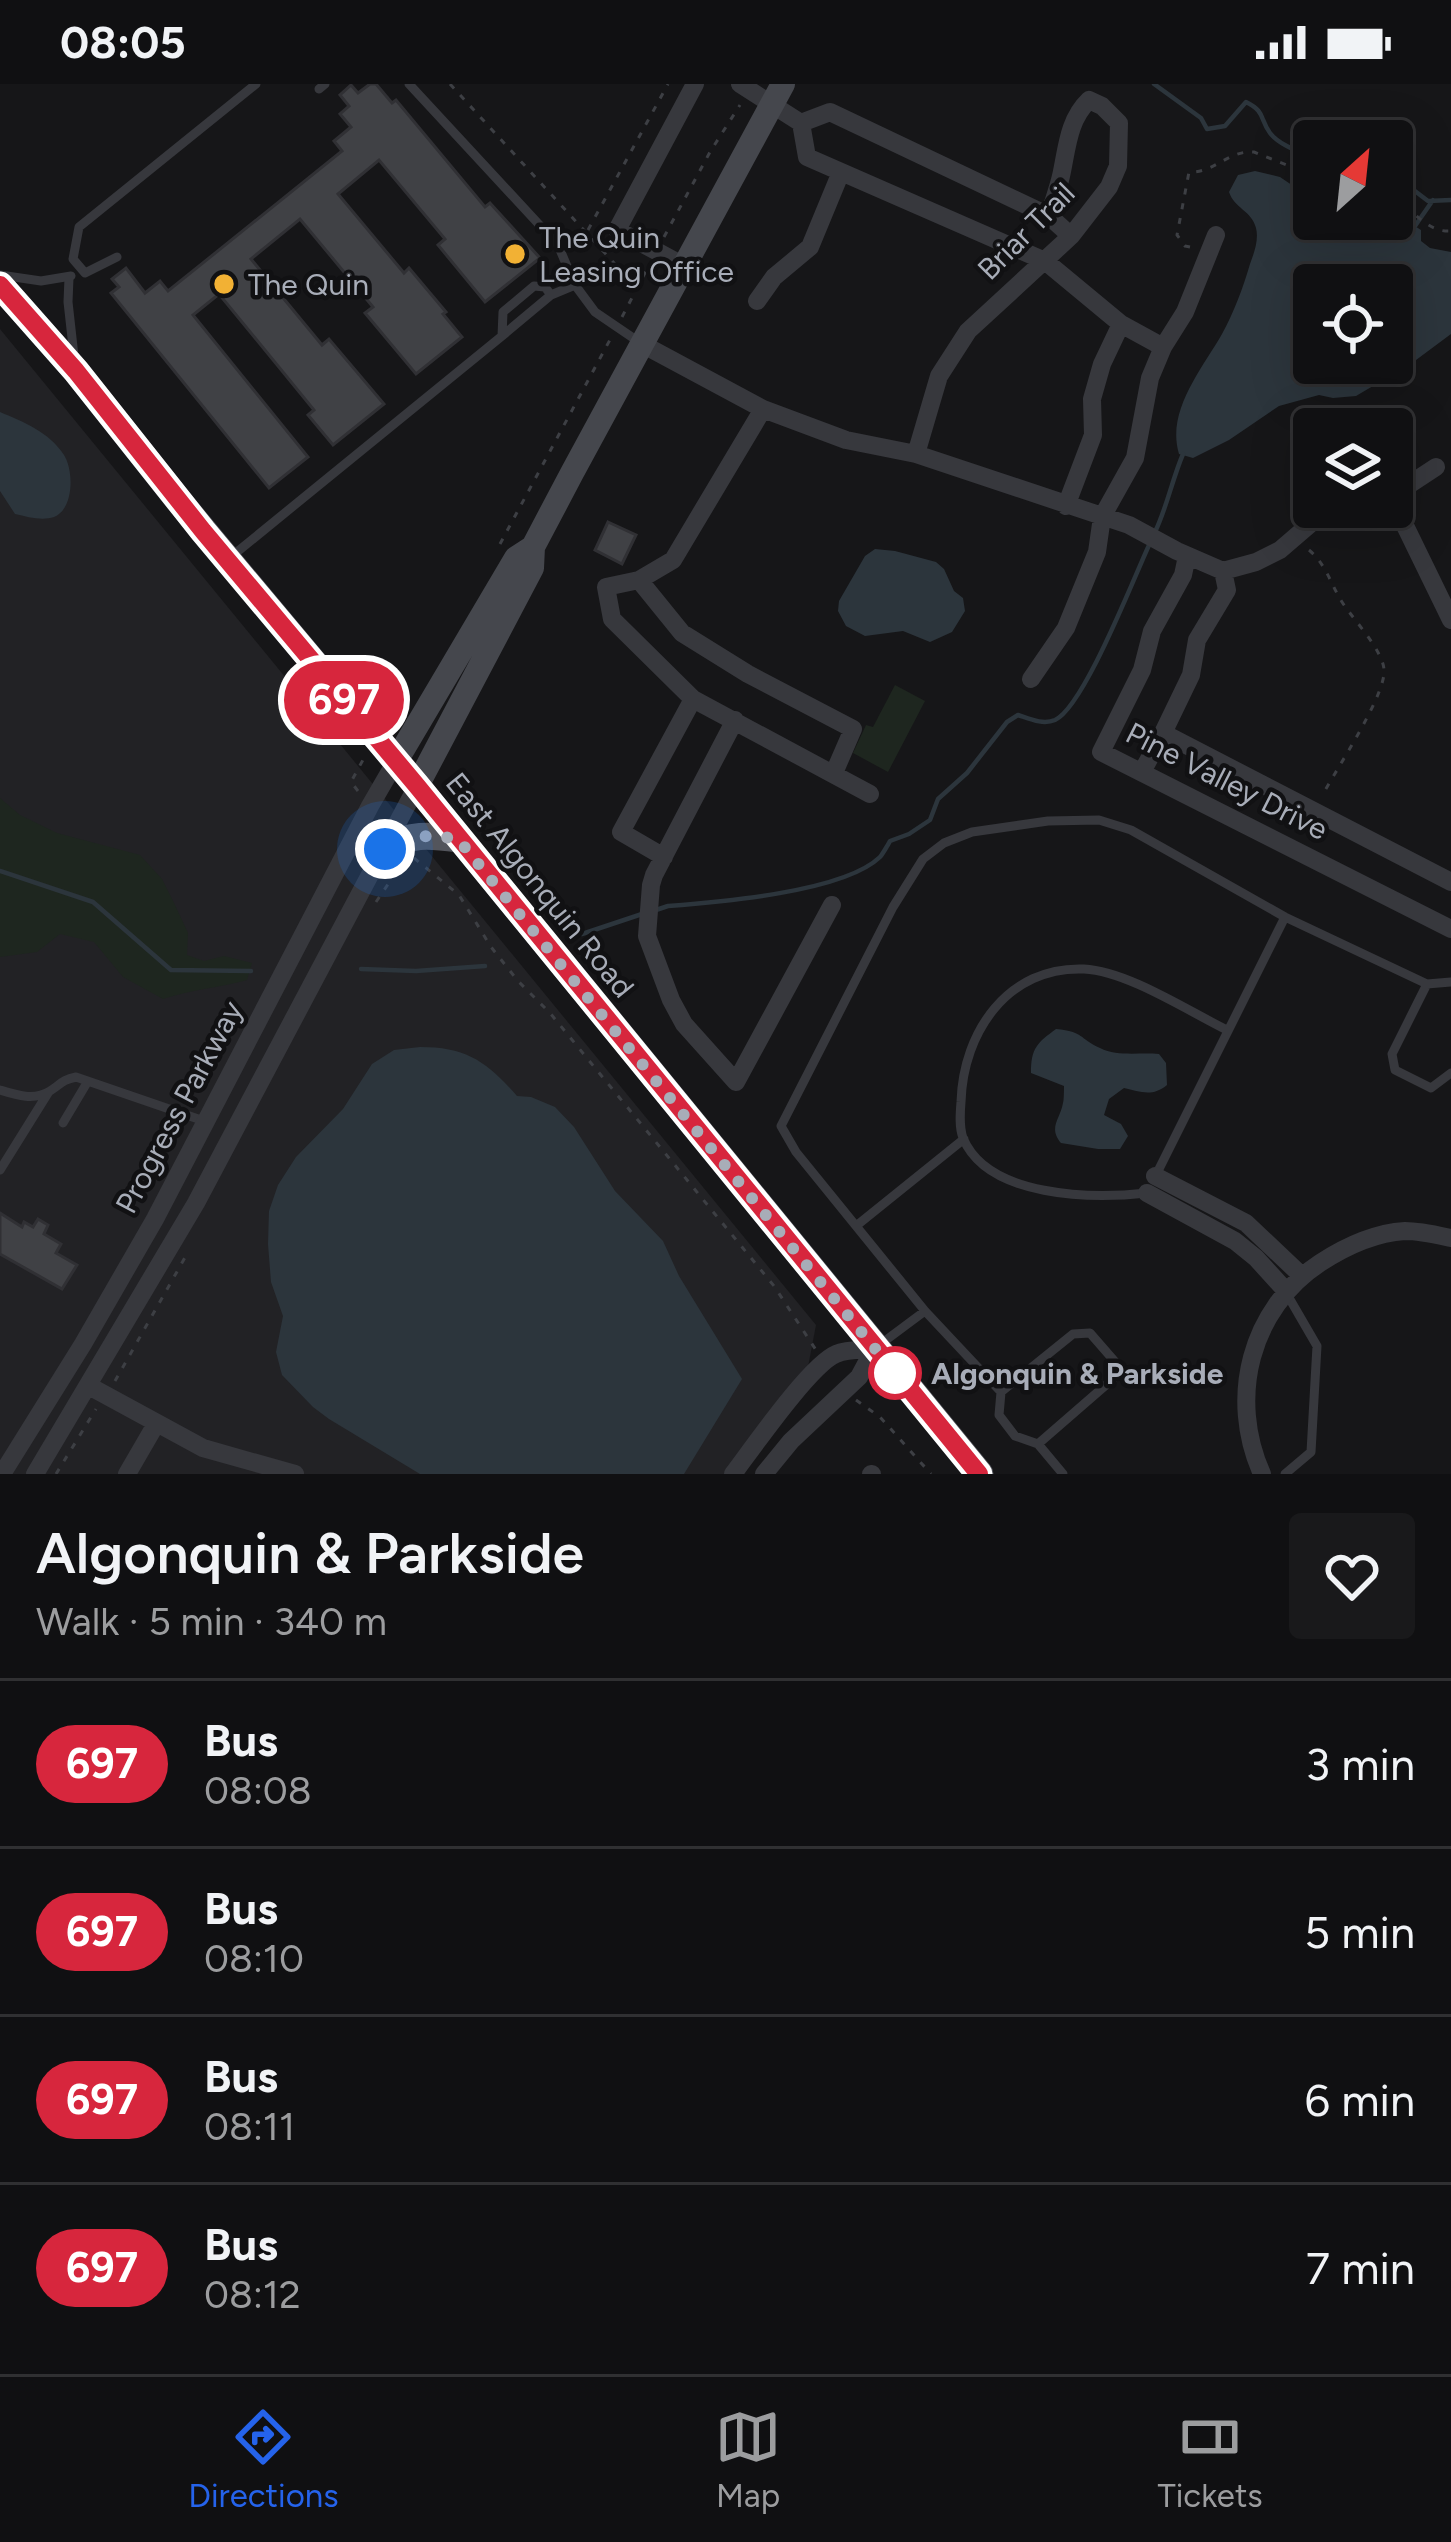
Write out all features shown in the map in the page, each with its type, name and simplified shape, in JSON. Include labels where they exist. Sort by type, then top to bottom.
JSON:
[{"type":"main road","name":"East Algonquin Road","points":[[0,285],[76,371],[980,1474]]},
{"type":"main road","points":[[397,851],[400,840],[421,834],[458,839]]},
{"type":"street","points":[[686,267],[617,230],[695,84]]},
{"type":"street","points":[[745,87],[778,95],[801,123],[807,157],[1045,261],[1121,324],[1162,347]]},
{"type":"street","points":[[417,786],[532,568],[533,548],[778,95]]},
{"type":"street","name":"Briar Trail","points":[[916,454],[939,376],[968,331],[1072,236],[1109,188],[1118,166],[1119,123],[1089,100],[1069,135],[1048,216]]},
{"type":"street","points":[[801,123],[830,112],[1048,216],[1072,236]]},
{"type":"street","points":[[758,301],[773,277],[810,248],[841,172]]},
{"type":"street","points":[[1031,680],[1066,628],[1097,552],[1102,517],[1135,458],[1150,378],[1213,244]]},
{"type":"street","points":[[1066,506],[1094,435],[1092,399],[1102,364],[1121,324]]},
{"type":"street","points":[[642,344],[763,409],[846,440],[916,454],[1129,525],[1223,571],[1280,550],[1304,528]]},
{"type":"street","points":[[763,409],[673,560],[639,580],[606,587],[611,619],[692,699],[870,794]]},
{"type":"street","points":[[1413,483],[1436,467]]},
{"type":"street","points":[[1407,528],[1451,620]]},
{"type":"street","points":[[396,761],[516,559],[533,548]]},
{"type":"street","name":"Pine Valley Drive","points":[[1182,554],[1183,575],[1152,631],[1142,670],[1102,752],[1451,929]]},
{"type":"street","name":"Pine Valley Drive","points":[[1223,571],[1227,590],[1197,640],[1191,675],[1162,733],[1451,882]]},
{"type":"street","points":[[639,580],[682,633],[853,729],[834,773]]},
{"type":"street","points":[[664,857],[621,832],[692,699]]},
{"type":"street","points":[[735,720],[651,885],[647,935],[684,1024],[736,1082],[832,905]]},
{"type":"street","points":[[1142,772],[1162,733]]},
{"type":"street","name":"Progress Parkway","points":[[2,1474],[154,1220],[396,761]]},
{"type":"street","name":"Progress Parkway","points":[[35,1474],[397,851],[417,786]]},
{"type":"street","points":[[1151,1184],[1246,1223],[1301,1275]]},
{"type":"street","points":[[1151,1184],[1235,1241],[1286,1291]]},
{"type":"street","points":[[1262,1474],[1248,1432],[1245,1400],[1255,1342],[1286,1291],[1342,1248],[1374,1237],[1407,1231],[1451,1238]]},
{"type":"street","points":[[734,1474],[769,1424],[825,1361],[838,1352],[874,1348]]},
{"type":"street","points":[[764,1474],[859,1377],[874,1348]]},
{"type":"street","points":[[89,1385],[203,1448],[295,1474]]},
{"type":"street","points":[[127,1474],[156,1424]]},
{"type":"lane","points":[[117,257],[85,273],[74,260],[79,227],[256,84]]},
{"type":"lane","points":[[409,84],[558,245],[574,285],[595,312],[642,344]]},
{"type":"lane","points":[[0,275],[69,278],[79,268]]},
{"type":"lane","points":[[69,278],[76,371]]},
{"type":"lane","points":[[227,560],[551,295],[574,285]]},
{"type":"lane","points":[[502,336],[503,312],[534,286],[544,287],[551,295]]},
{"type":"lane","points":[[1001,1392],[926,1311],[796,1152],[781,1126],[892,907],[923,859],[944,843],[972,832],[1048,821],[1100,820],[1131,830],[1285,917],[1426,984],[1451,982]]},
{"type":"lane","points":[[1227,1030],[1101,971],[1063,970],[1028,981],[994,1008],[976,1035],[962,1080],[964,1139],[992,1170],[1024,1185],[1097,1196],[1151,1184],[1285,917]]},
{"type":"lane","points":[[1426,984],[1392,1054],[1395,1070],[1432,1088],[1451,1073]]},
{"type":"lane","points":[[0,1170],[60,1080],[76,1077],[207,1122]]},
{"type":"lane","points":[[63,1124],[88,1081]]},
{"type":"lane","points":[[0,1090],[24,1098],[48,1093]]},
{"type":"lane","points":[[856,1226],[964,1139]]},
{"type":"lane","points":[[1285,1474],[1311,1452],[1317,1346],[1286,1291]]},
{"type":"lane","points":[[874,1348],[926,1311]]},
{"type":"lane","points":[[1038,1444],[1114,1378],[1117,1364],[1090,1334],[1073,1334],[1001,1392],[999,1415],[1015,1436],[1038,1444],[1064,1474]]},
{"type":"lane","points":[[65,1372],[89,1385]]},
{"type":"path","points":[[450,84],[637,288]]},
{"type":"path","points":[[586,233],[668,84]]},
{"type":"path","points":[[494,556],[745,87]]},
{"type":"path","points":[[1213,244],[1185,246],[1177,235],[1189,172],[1202,172],[1229,155],[1244,152],[1293,168]]},
{"type":"path","points":[[1413,211],[1439,232],[1451,231]]},
{"type":"path","points":[[1292,538],[1321,561],[1384,671],[1314,811]]},
{"type":"path","points":[[390,708],[413,703]]},
{"type":"path","points":[[397,851],[459,895],[491,947],[774,1286],[815,1349]]},
{"type":"path","points":[[870,1396],[860,1403],[880,1417],[931,1474]]},
{"type":"shaded area","points":[[1255,171],[1293,186],[1293,240],[1413,240],[1413,226],[1421,230],[1421,241],[1430,248],[1451,252],[1451,334],[1413,362],[1413,264],[1293,264],[1293,384],[1376,384],[1356,396],[1319,395],[1279,406],[1193,458],[1179,454],[1177,422],[1196,376],[1230,317],[1256,242],[1254,222],[1229,192],[1238,175]]},
{"type":"shaded area","points":[[0,329],[816,1325],[808,1367],[729,1474],[0,1474]]},
{"type":"shaded area","points":[[0,412],[43,434],[64,455],[70,489],[61,513],[54,517],[15,514],[0,491]]},
{"type":"shaded area","points":[[875,549],[936,562],[944,569],[954,591],[963,598],[965,611],[952,632],[930,642],[903,631],[865,636],[846,626],[838,611],[839,601],[865,556]]},
{"type":"shaded area","points":[[895,685],[925,701],[888,772],[853,753],[866,725],[873,727]]},
{"type":"shaded area","points":[[0,798],[20,815],[57,833],[140,855],[162,879],[175,905],[188,933],[187,955],[204,961],[224,956],[252,963],[247,980],[163,999],[123,977],[94,942],[60,934],[37,952],[0,957]]},
{"type":"shaded area","points":[[1056,1029],[1077,1034],[1107,1051],[1159,1054],[1166,1063],[1167,1085],[1162,1089],[1124,1088],[1109,1099],[1104,1115],[1121,1124],[1128,1136],[1120,1149],[1061,1143],[1057,1137],[1064,1086],[1031,1073],[1036,1047]]},
{"type":"shaded area","points":[[420,1047],[463,1054],[486,1066],[517,1096],[555,1107],[574,1127],[615,1191],[663,1241],[742,1379],[684,1474],[420,1474],[329,1419],[282,1375],[276,1352],[283,1316],[271,1282],[268,1244],[269,1211],[278,1185],[296,1157],[343,1109],[372,1064],[394,1050]]},
{"type":"building","name":"The Quin","points":[[376,84],[392,103],[396,100],[485,207],[490,203],[540,258],[485,302],[438,245],[445,239],[379,160],[338,194],[404,273],[409,268],[462,337],[416,374],[365,313],[373,307],[300,219],[251,259],[322,345],[329,339],[384,404],[333,445],[308,415],[314,410],[219,294],[193,315],[308,457],[269,488],[111,293],[119,287],[112,279],[126,268],[145,293],[160,281],[168,291],[342,151],[334,141],[351,127],[340,114],[349,106],[340,95],[351,85],[358,93]]},
{"type":"building","points":[[608,522],[636,535],[622,564],[595,550]]},
{"type":"building","points":[[0,1213],[22,1227],[24,1222],[33,1227],[38,1219],[48,1225],[44,1234],[61,1244],[56,1253],[77,1265],[62,1289],[0,1254]]},
{"type":"waterway","points":[[1154,84],[1201,118],[1207,129],[1225,126],[1246,102],[1259,112],[1274,137],[1293,149]]},
{"type":"waterway","points":[[1413,190],[1428,201],[1451,200]]},
{"type":"waterway","points":[[1415,226],[1433,200]]},
{"type":"waterway","points":[[1155,532],[1183,454]]},
{"type":"waterway","points":[[656,910],[780,893],[839,879],[863,869],[880,857],[890,841],[930,820],[938,799],[967,773],[1007,722],[1018,715],[1050,721],[1067,710],[1094,667],[1150,543]]},
{"type":"waterway","points":[[0,871],[93,902],[171,970],[251,971]]},
{"type":"waterway","points":[[582,934],[645,913]]},
{"type":"waterway","points":[[361,969],[485,966]]},
{"type":"bus line","name":"697","points":[[0,285],[76,371],[979,1474]]},
{"type":"place","name":"The Quin Leasing Office","points":[[515,254]]},
{"type":"place","name":"The Quin","points":[[224,284]]},
{"type":"place","name":"Algonquin & Parkside","points":[[895,1373]]},
{"type":"route","points":[[385,849],[421,834],[458,839],[895,1373]]}]
